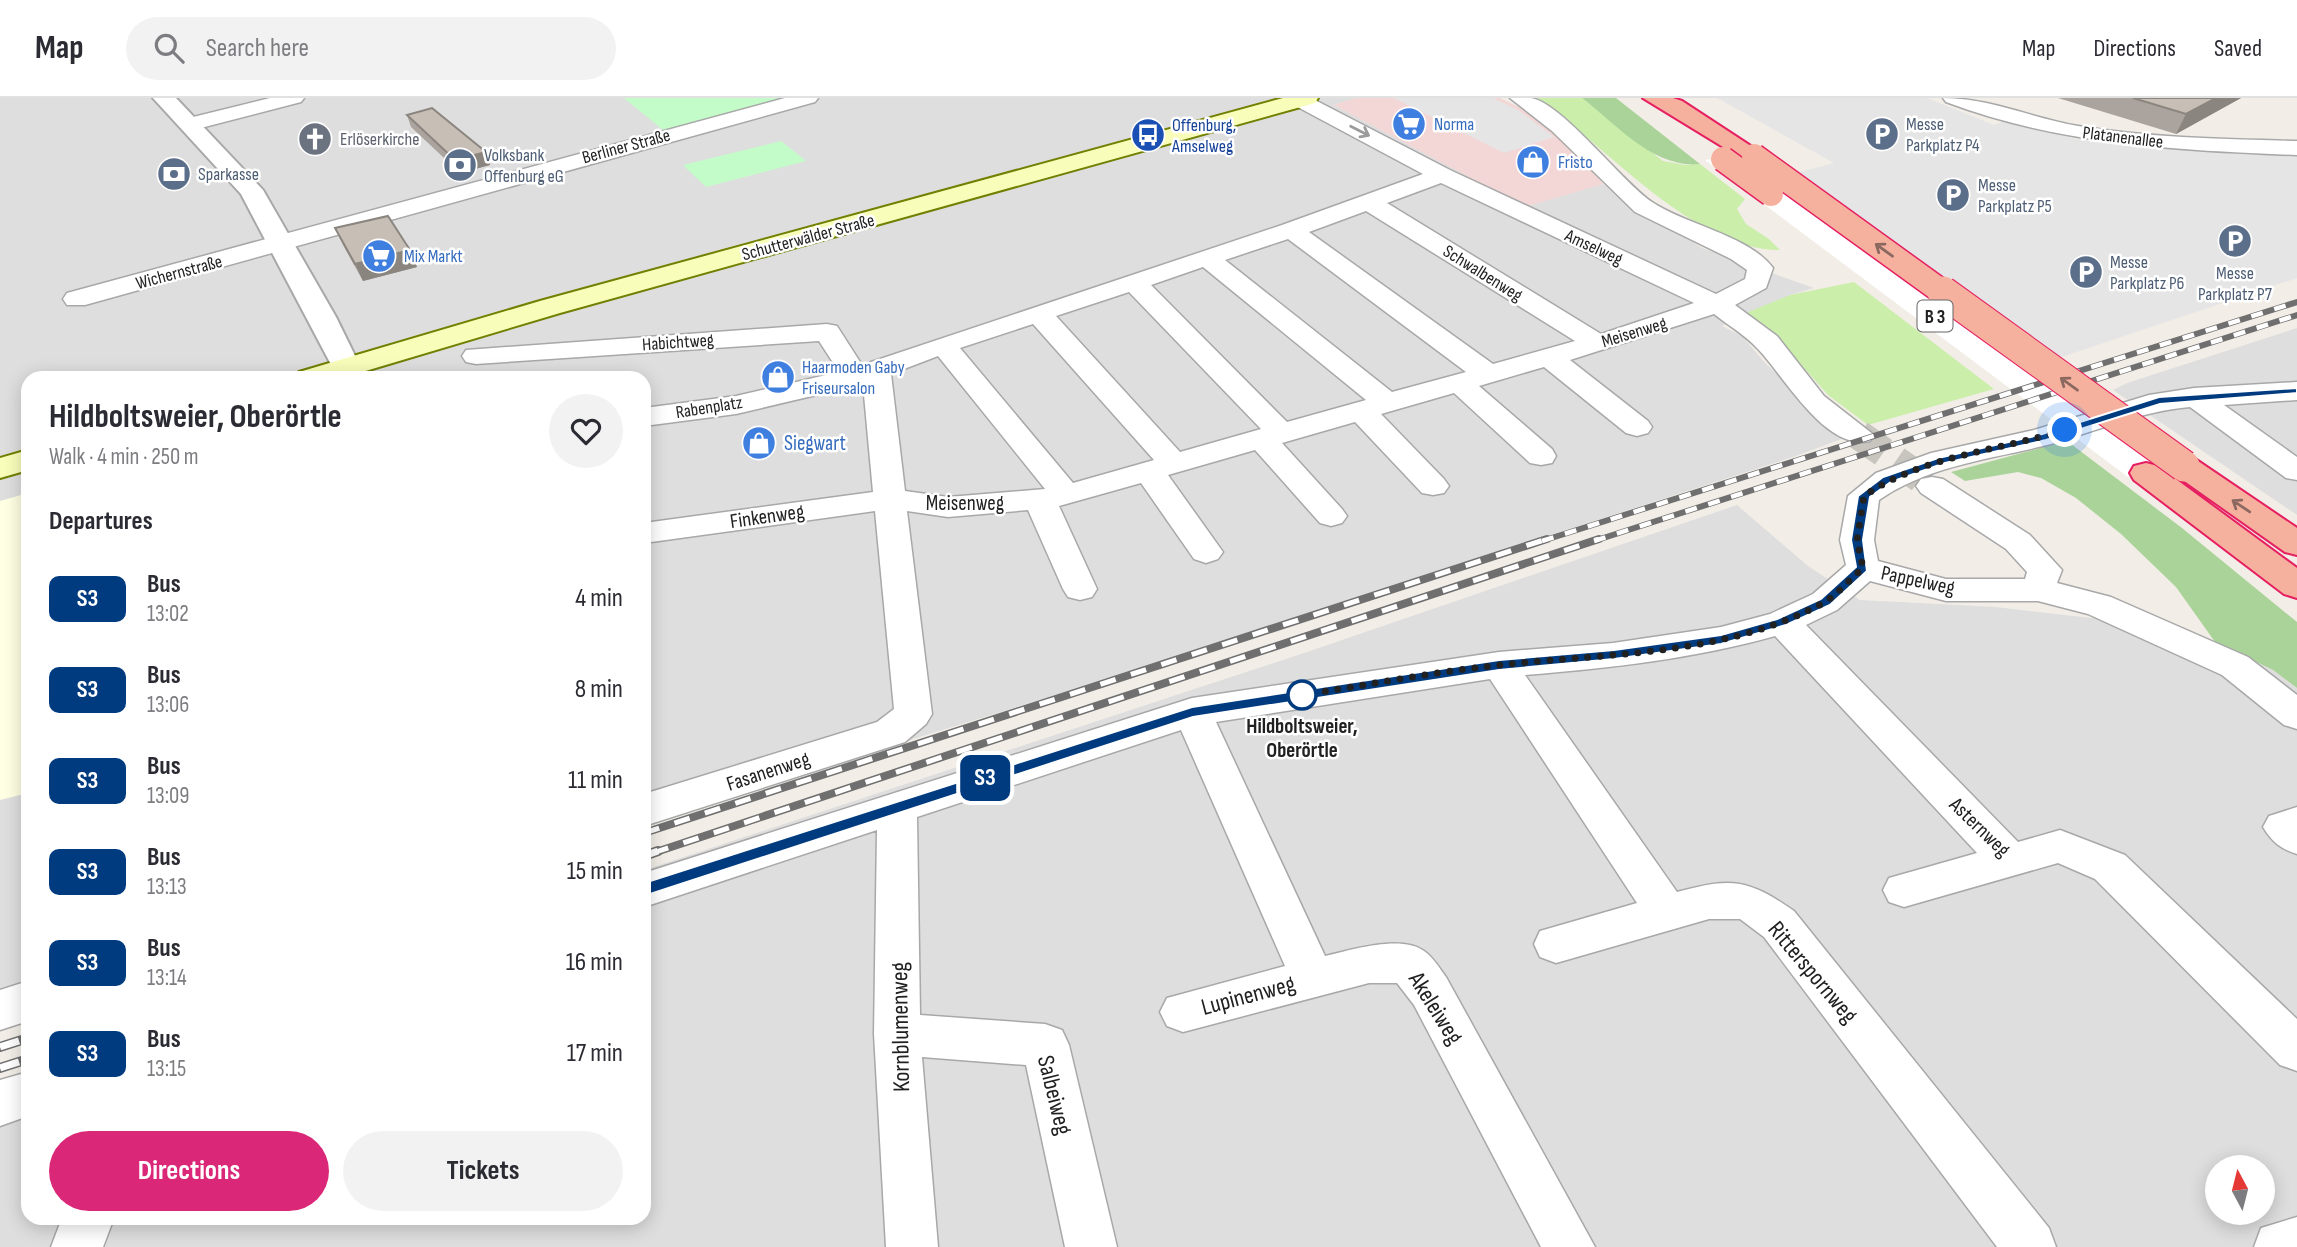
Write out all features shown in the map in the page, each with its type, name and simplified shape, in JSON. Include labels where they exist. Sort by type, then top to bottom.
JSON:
[{"type":"highway","name":"B 3","points":[[1639,98],[2297,586]]},
{"type":"highway","points":[[1654,98],[1674,106],[1754,156],[2184,467],[2297,544]]},
{"type":"main road","name":"Schutterwälder Straße","points":[[355,371],[550,307],[1303,99]]},
{"type":"main road","points":[[0,468],[21,462]]},
{"type":"street","points":[[164,98],[251,190],[283,244],[348,371]]},
{"type":"street","points":[[189,125],[294,98]]},
{"type":"street","name":"Berliner Straße","points":[[283,244],[590,156],[808,98]]},
{"type":"street","points":[[1520,98],[1560,126],[1643,207],[1740,254],[1760,268],[1757,283],[1717,304]]},
{"type":"street","name":"Platanenallee","points":[[1953,98],[2025,122],[2095,136],[2141,142],[2297,148]]},
{"type":"street","name":"Amselweg","points":[[1303,99],[1442,175],[1717,304],[1767,342],[1814,402],[1859,435]]},
{"type":"street","points":[[890,499],[866,374],[943,345],[1291,230],[1442,175]]},
{"type":"street","name":"Schwalbenweg","points":[[1369,202],[1597,343]]},
{"type":"street","points":[[1291,230],[1488,374]]},
{"type":"street","name":"Wichernstraße","points":[[76,299],[283,244]]},
{"type":"street","points":[[1207,258],[1372,406],[1433,486]]},
{"type":"street","points":[[1132,281],[1271,435],[1331,516]]},
{"type":"street","name":"Meisenweg","points":[[890,499],[948,508],[1053,497],[1550,358],[1717,304]]},
{"type":"street","points":[[1039,314],[1161,467],[1206,552]]},
{"type":"street","name":"Habichtweg","points":[[476,356],[827,332],[866,374]]},
{"type":"street","points":[[943,345],[1053,497],[1080,589]]},
{"type":"street","points":[[1550,358],[1637,427]]},
{"type":"street","name":"Rabenplatz","points":[[651,416],[736,405],[866,374]]},
{"type":"street","points":[[1458,382],[1541,456]]},
{"type":"street","name":"Pappelweg","points":[[2297,391],[2159,401],[2042,437],[1942,460],[1887,480],[1864,496],[1857,540],[1863,568],[1946,590],[2038,590],[2099,605],[2235,666],[2297,715]]},
{"type":"street","points":[[2194,397],[2297,471]]},
{"type":"street","points":[[1932,486],[2018,542],[2045,570],[2038,590]]},
{"type":"street","name":"Finkenweg","points":[[651,532],[890,499]]},
{"type":"street","name":"Fasanenweg","points":[[651,808],[891,732],[912,714],[890,499]]},
{"type":"street","points":[[651,888],[1192,712],[1499,665],[1614,655],[1721,639],[1782,622],[1825,602],[1863,568]]},
{"type":"street","name":"Asternweg","points":[[1782,622],[2010,861],[2060,846],[2110,867],[2297,1049]]},
{"type":"street","points":[[1499,665],[1667,912],[1556,944]]},
{"type":"street","points":[[1192,712],[1314,978]]},
{"type":"street","name":"Kornblumenweg","points":[[896,806],[899,863],[897,1034],[912,1247]]},
{"type":"street","points":[[2297,823],[2284,827],[2297,838]]},
{"type":"street","points":[[1904,890],[2010,861]]},
{"type":"street","name":"Ritterspornweg","points":[[1667,912],[1709,901],[1748,902],[1779,924],[2030,1247]]},
{"type":"street","name":"Akeleiweg","points":[[1314,978],[1369,964],[1408,964],[1430,991],[1569,1247]]},
{"type":"street","name":"Lupinenweg","points":[[1183,1012],[1314,978]]},
{"type":"street","points":[[0,1010],[21,1003]]},
{"type":"street","name":"Salbeiweg","points":[[897,1034],[1045,1045],[1091,1247]]},
{"type":"street","points":[[0,1103],[21,1096]]},
{"type":"street","points":[[77,1247],[85,1225]]},
{"type":"street","points":[[2280,1247],[2297,1243]]},
{"type":"shaded area","points":[[0,98],[1356,98],[1335,105],[1525,206],[1603,184],[1702,248],[1814,288],[1790,295],[1722,326],[1742,336],[1766,364],[1847,437],[1793,457],[1004,711],[651,820],[651,371],[21,371],[21,1022],[0,1029]]},
{"type":"shaded area","points":[[1356,98],[1500,98],[1523,109],[1546,126],[1592,168],[1603,184],[1525,207],[1334,105]]},
{"type":"shaded area","points":[[1394,98],[1493,98],[1518,110],[1554,137],[1504,153]]},
{"type":"shaded area","points":[[1717,98],[1927,98],[1994,125],[2005,121],[2076,139],[2143,147],[2297,153],[2297,278],[2059,358],[1796,173],[1834,163]]},
{"type":"shaded area","points":[[2297,328],[2297,515],[2113,390],[2127,383]]},
{"type":"shaded area","points":[[21,495],[21,795],[0,800],[0,501]]},
{"type":"shaded area","points":[[1737,505],[1808,566],[1860,600],[1996,607],[2100,619],[2111,603],[2215,642],[2273,670],[2297,688],[2297,1247],[0,1247],[0,1084],[21,1076],[21,1225],[651,1225],[651,868],[1304,653]]},
{"type":"green space","points":[[624,98],[788,98],[663,130]]},
{"type":"green space","points":[[1537,98],[1582,98],[1663,161],[1685,165],[1700,164],[1745,199],[1737,209],[1746,224],[1780,250],[1748,246],[1716,233],[1683,214]]},
{"type":"green space","points":[[1582,98],[1616,98],[1700,164],[1683,164],[1651,152],[1636,143]]},
{"type":"green space","points":[[781,141],[806,161],[706,187],[683,165]]},
{"type":"green space","points":[[1854,282],[1994,389],[1868,425],[1828,395],[1772,332],[1746,313],[1790,295]]},
{"type":"green space","points":[[2067,441],[2182,528],[2297,622],[2297,688],[2273,670],[2215,642],[2176,587],[2121,534],[2076,498],[2041,478],[2018,472],[1965,481],[1951,472]]},
{"type":"pier","points":[[1764,152],[2204,464],[2128,477],[1705,160]]},
{"type":"building","points":[[2133,98],[2216,98],[2186,114]]},
{"type":"building","points":[[432,108],[486,152],[455,160],[407,115]]},
{"type":"building","points":[[388,216],[410,250],[355,264],[335,228]]},
{"type":"tunnel","points":[[1859,435],[1932,486]]},
{"type":"railway","points":[[1542,541],[2297,302]]},
{"type":"railway","points":[[1594,541],[2297,315]]},
{"type":"railway","points":[[651,831],[1547,539]]},
{"type":"railway","points":[[653,853],[1599,539]]},
{"type":"railway","points":[[651,854],[658,851]]},
{"type":"railway","points":[[0,1047],[21,1040]]},
{"type":"railway","points":[[0,1068],[21,1061]]},
{"type":"bus line","name":"S3","points":[[651,888],[1192,712],[1499,665],[1614,655],[1721,639],[1782,622],[1825,602],[1863,568],[1857,540],[1864,496],[1887,480],[1942,460],[2042,437],[2159,401],[2297,391]]},
{"type":"place","name":"Norma","points":[[1409,124]]},
{"type":"place","name":"Messe Parkplatz P4","points":[[1882,134]]},
{"type":"place","name":"Offenburg, Amselweg","points":[[1148,135]]},
{"type":"place","name":"Erlöserkirche","points":[[315,139]]},
{"type":"place","name":"Fristo","points":[[1533,162]]},
{"type":"place","name":"Volksbank Offenburg eG","points":[[460,165]]},
{"type":"place","name":"Sparkasse","points":[[174,174]]},
{"type":"place","name":"Messe Parkplatz P5","points":[[1953,195]]},
{"type":"place","name":"Messe Parkplatz P7","points":[[2235,241]]},
{"type":"place","name":"Mix Markt","points":[[379,256]]},
{"type":"place","name":"Messe Parkplatz P6","points":[[2086,272]]},
{"type":"place","name":"Haarmoden Gaby Friseursalon","points":[[778,377]]},
{"type":"place","name":"Siegwart","points":[[759,443]]},
{"type":"place","name":"Hildboltsweier, Oberörtle","points":[[1302,695]]},
{"type":"route","points":[[1302,695],[1295,696],[1499,665],[1614,655],[1721,639],[1782,622],[1825,602],[1863,568],[1857,540],[1864,496],[1887,480],[1942,460],[2065,430]]}]
